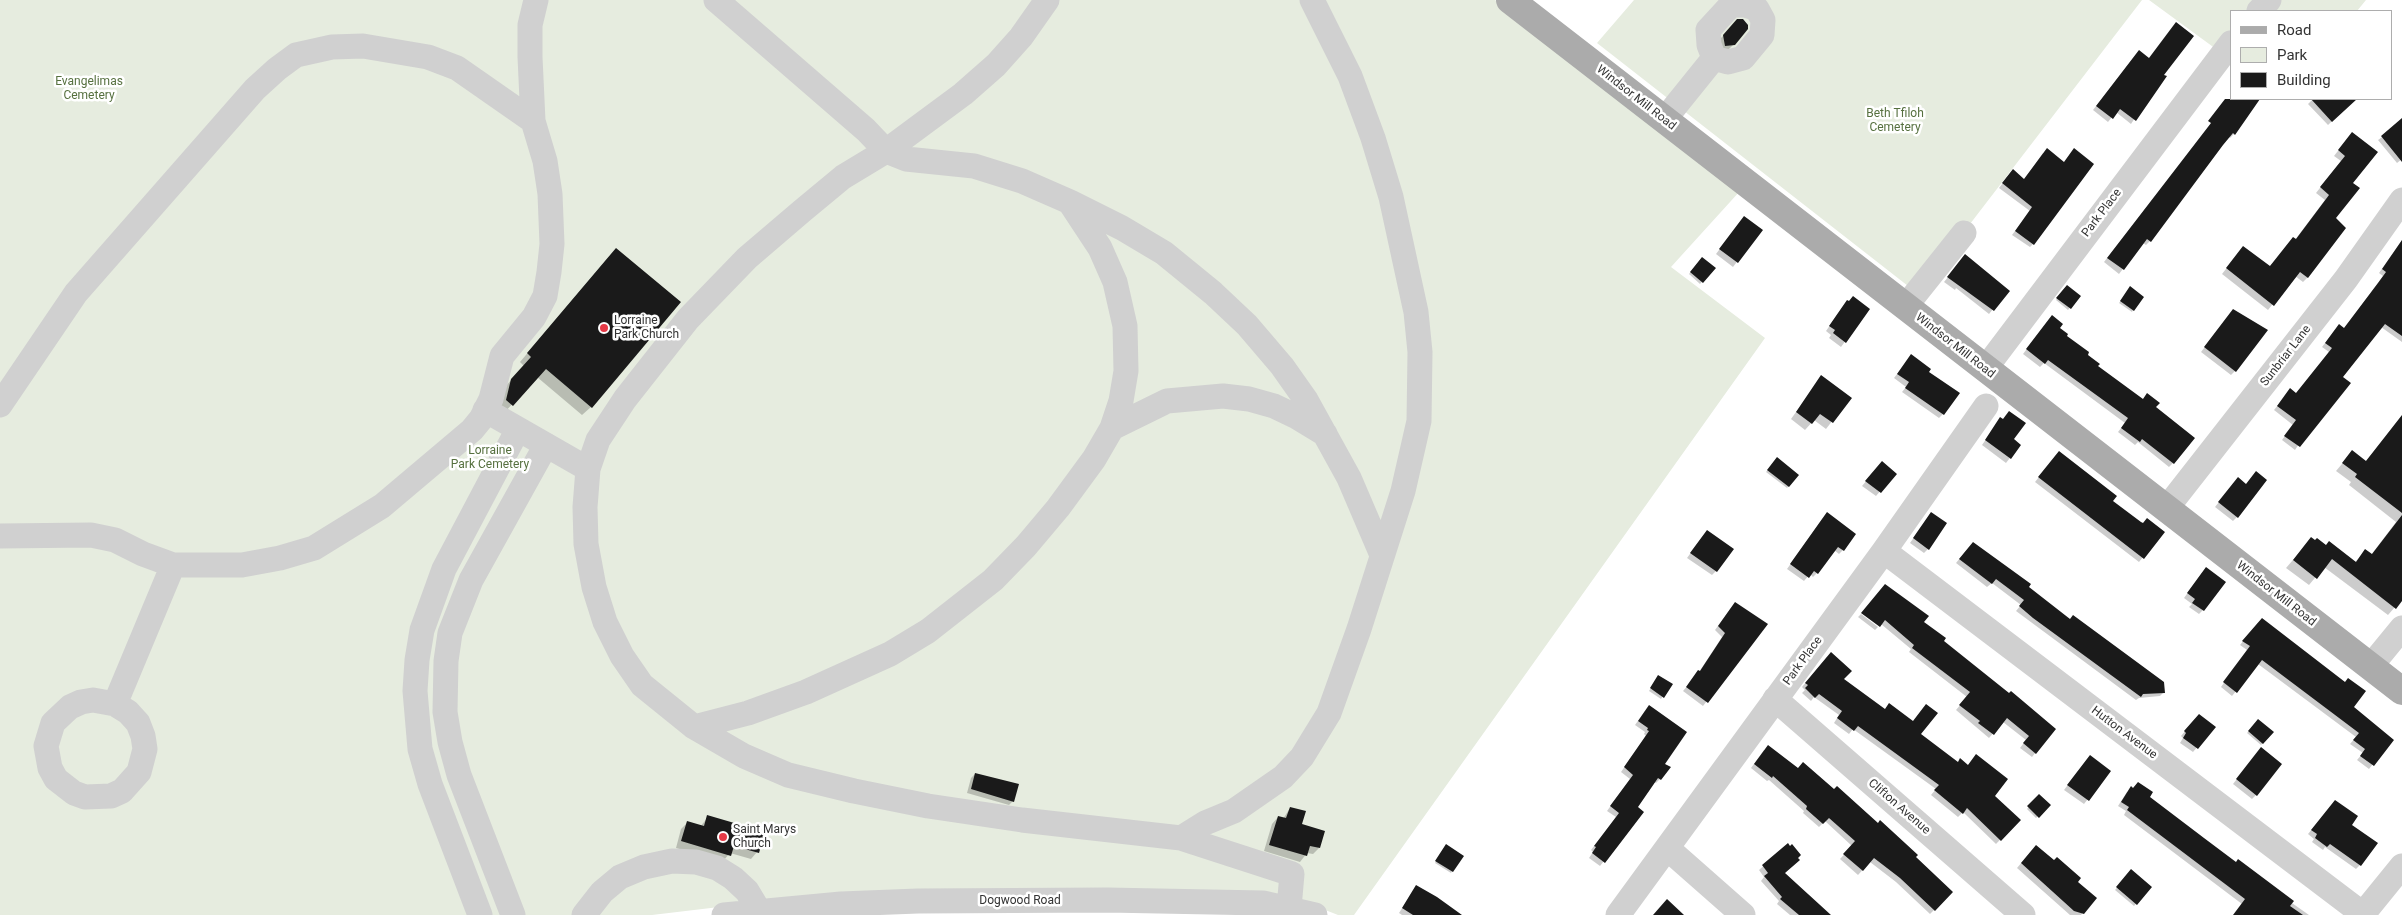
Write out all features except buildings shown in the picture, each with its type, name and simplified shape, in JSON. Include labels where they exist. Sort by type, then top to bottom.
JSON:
[{"type":"main road","name":"Windsor Mill Road","points":[[1510,0],[2402,691]]},
{"type":"street","points":[[0,536],[91,535],[116,540],[143,554],[173,565],[242,565],[280,558],[314,548],[382,506],[472,430],[491,399],[502,356],[534,317],[545,296],[549,272],[552,244],[550,194],[545,161],[533,121],[530,25],[536,0]]},
{"type":"street","points":[[716,0],[866,130],[886,151],[906,159],[974,166],[1022,181],[1122,228],[1164,253],[1213,293],[1247,325],[1282,366],[1306,400],[1328,436],[1382,555]]},
{"type":"street","points":[[1048,0],[1021,37],[996,64],[963,94],[886,151],[843,177],[747,258],[688,319],[625,398],[598,440],[588,469],[585,507],[586,544],[594,587],[605,622],[622,656],[642,684],[694,727],[744,756],[788,775],[928,806],[1022,820],[1181,838],[1292,874],[1288,908]]},
{"type":"street","points":[[1181,838],[1205,823],[1234,811],[1283,777],[1302,757],[1329,713],[1359,630],[1403,492],[1419,421],[1420,352],[1416,312],[1392,197],[1350,76],[1312,0]]},
{"type":"street","points":[[2259,10],[2268,0]]},
{"type":"street","points":[[1761,4],[1762,35],[1743,58],[1728,62],[1714,58],[1709,45],[1708,30],[1731,5],[1761,4]]},
{"type":"street","points":[[0,405],[76,293],[256,89],[276,69],[296,55],[332,47],[363,46],[428,57],[458,68],[533,121]]},
{"type":"street","name":"Park Place","points":[[1985,369],[2225,49]]},
{"type":"street","points":[[1664,120],[1714,58]]},
{"type":"street","name":"Sunbriar Lane","points":[[2166,509],[2346,279],[2402,200]]},
{"type":"street","points":[[694,727],[748,713],[815,688],[890,654],[928,631],[993,580],[1026,546],[1084,473],[1112,428],[1121,401],[1126,372],[1126,326],[1122,303],[1115,282],[1100,248],[1070,202]]},
{"type":"street","points":[[1905,307],[1964,233]]},
{"type":"street","points":[[1112,428],[1167,402],[1223,396],[1249,399],[1274,406],[1297,417],[1328,436]]},
{"type":"street","name":"Park Place","points":[[1618,915],[1884,551],[1986,406]]},
{"type":"street","points":[[485,410],[588,469]]},
{"type":"street","points":[[480,915],[430,784],[420,750],[414,691],[420,644],[432,598],[444,569],[518,429]]},
{"type":"street","points":[[513,915],[459,775],[450,742],[445,712],[448,648],[450,633],[471,580],[546,445]]},
{"type":"street","name":"Hutton Avenue","points":[[1884,551],[2364,915]]},
{"type":"street","points":[[115,704],[173,565]]},
{"type":"street","points":[[2370,667],[2402,628]]},
{"type":"street","points":[[420,644],[448,648]]},
{"type":"street","name":"Clifton Avenue","points":[[1775,699],[2023,915]]},
{"type":"street","points":[[1667,848],[1743,915]]},
{"type":"street","points":[[584,915],[602,892],[620,877],[644,867],[672,861],[696,862],[717,868],[733,878],[747,891],[758,911]]},
{"type":"street","points":[[2364,915],[2402,866]]},
{"type":"street","name":"Dogwood Road","points":[[724,915],[841,904],[938,901],[1220,901],[1263,903],[1315,915]]},
{"type":"green space","name":"Lorraine Park Cemetery","points":[[0,0],[1495,0],[1740,191],[1671,267],[1765,338],[1354,915],[1338,915],[1310,904],[778,900],[652,915],[0,915]]},
{"type":"green space","name":"Beth Tfiloh Cemetery","points":[[1634,0],[2142,0],[1917,293],[1597,43]]},
{"type":"green space","points":[[2149,0],[2366,0],[2358,10],[2230,10],[2230,59]]},
{"type":"place","name":"Lorraine Park Church","points":[[604,328]]},
{"type":"place","name":"Saint Marys Church","points":[[723,837]]},
{"type":"park label","name":"Evangelimas Cemetery","points":[[89,89]]}]
